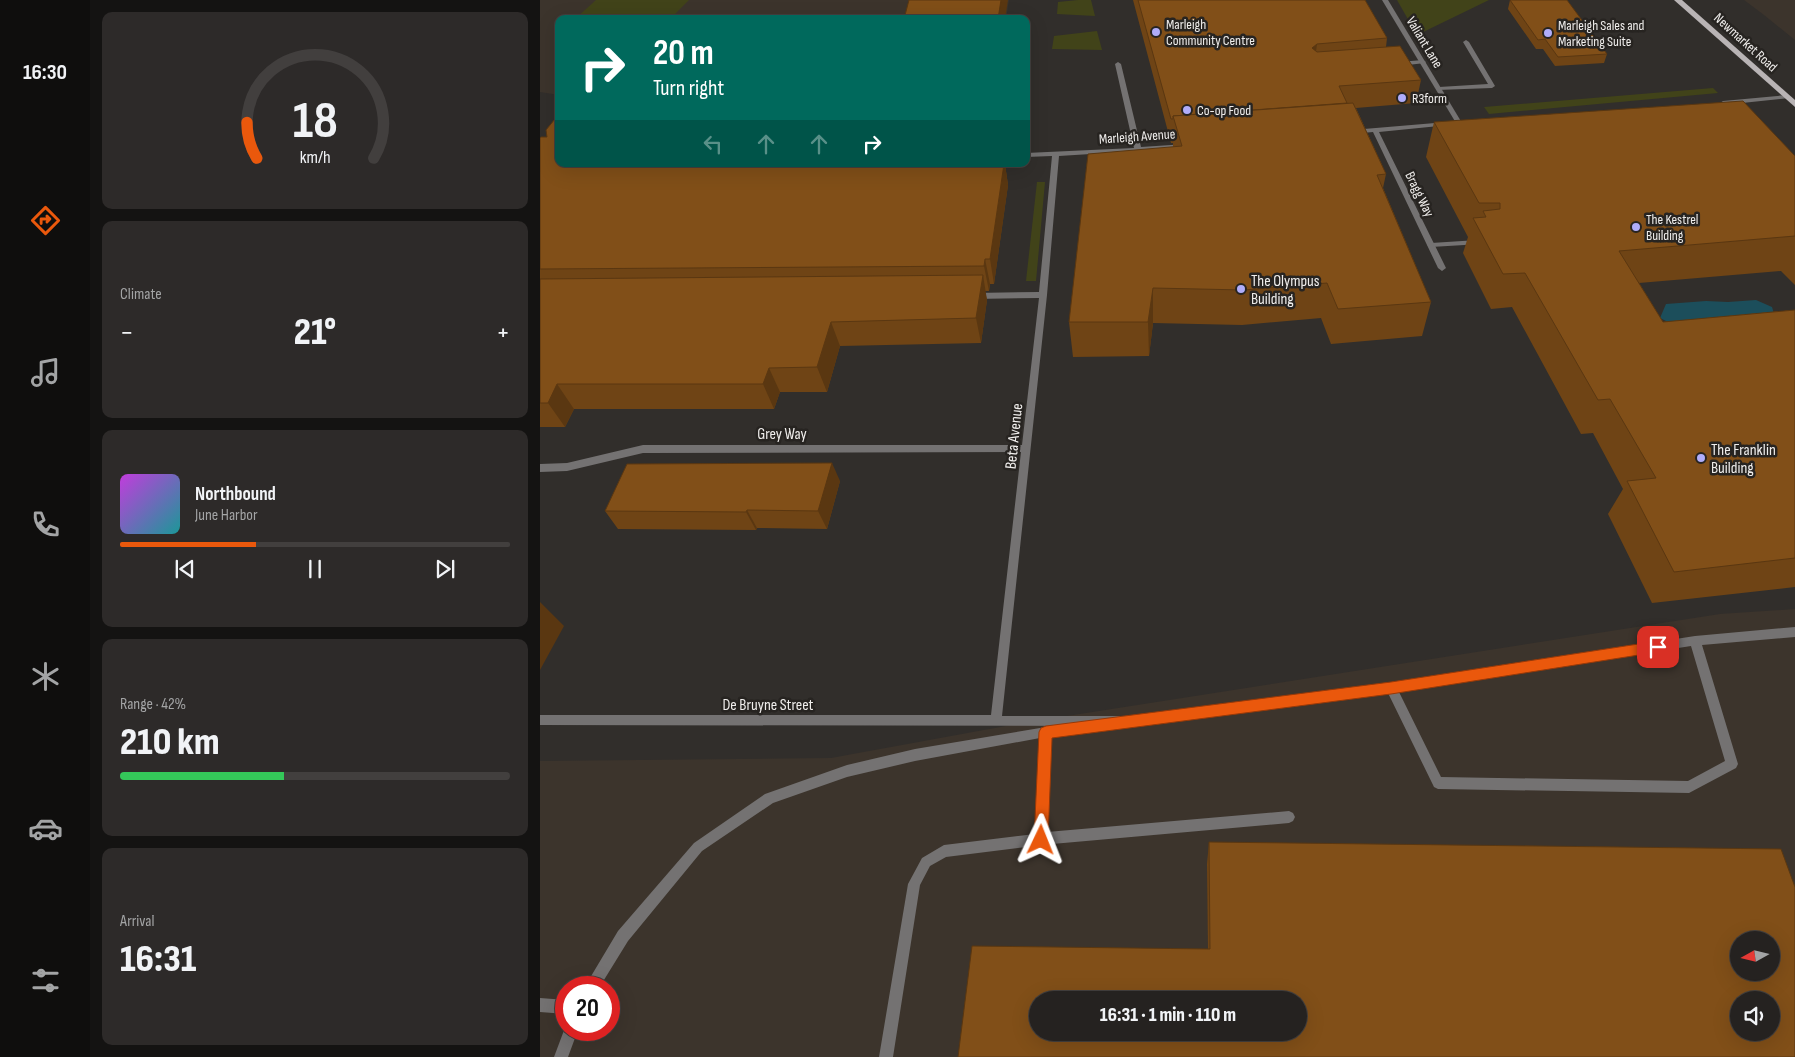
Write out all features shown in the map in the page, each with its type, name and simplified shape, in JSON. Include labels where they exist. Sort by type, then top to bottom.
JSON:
[{"type":"main road","name":"Newmarket Road","points":[[1678,0],[1795,104]]},
{"type":"street","name":"Valiant Lane","points":[[1386,0],[1460,123]]},
{"type":"street","points":[[1440,89],[1492,86],[1466,42]]},
{"type":"street","points":[[1393,65],[1423,62]]},
{"type":"street","points":[[1118,64],[1138,150]]},
{"type":"street","points":[[1713,103],[1787,97]]},
{"type":"street","points":[[1346,133],[1469,122]]},
{"type":"street","name":"Bragg Way","points":[[1375,130],[1442,268]]},
{"type":"street","name":"Marleigh Avenue","points":[[1030,155],[1138,150],[1197,145]]},
{"type":"street","name":"Beta Avenue","points":[[996,721],[1043,295],[1056,153]]},
{"type":"street","points":[[1431,246],[1485,242]]},
{"type":"street","points":[[964,296],[1043,295]]},
{"type":"street","name":"Grey Way","points":[[540,468],[567,467],[644,449],[1026,448]]},
{"type":"street","points":[[598,976],[623,936],[698,847],[769,798],[847,771],[905,757],[1046,732],[1391,688],[1695,641],[1795,632]]},
{"type":"street","points":[[1391,688],[1438,783],[1689,787],[1732,764],[1695,641]]},
{"type":"street","name":"De Bruyne Street","points":[[540,720],[1133,721]]},
{"type":"street","points":[[1041,840],[1046,732]]},
{"type":"street","points":[[886,1057],[914,884],[926,862],[944,851],[1289,817]]},
{"type":"street","points":[[540,1005],[555,1006]]},
{"type":"street","points":[[561,1057],[567,1041]]},
{"type":"shaded area","points":[[540,0],[1009,0],[1007,15],[555,15],[555,94],[540,92]]},
{"type":"shaded area","points":[[1744,0],[1795,0],[1795,40],[1764,15]]},
{"type":"shaded area","points":[[1795,609],[1795,1057],[540,1057],[540,761],[831,758],[1022,723],[1720,614]]},
{"type":"green space","points":[[596,0],[689,0],[674,15],[579,15]]},
{"type":"green space","points":[[1091,0],[1095,16],[1057,14],[1058,2]]},
{"type":"green space","points":[[1397,0],[1489,0],[1417,35]]},
{"type":"green space","points":[[1097,31],[1102,50],[1052,49],[1054,36]]},
{"type":"green space","points":[[1713,88],[1718,93],[1489,114],[1484,107]]},
{"type":"green space","points":[[1037,182],[1045,182],[1036,281],[1026,281]]},
{"type":"water","points":[[1756,300],[1772,307],[1776,320],[1678,327],[1660,318],[1666,304]]},
{"type":"building","points":[[909,0],[1001,0],[999,15],[905,15]]},
{"type":"building","points":[[1138,0],[1365,0],[1387,38],[1317,44],[1312,48],[1317,52],[1400,46],[1421,80],[1339,86],[1347,103],[1173,116],[1173,119],[1171,119]]},
{"type":"building","points":[[1510,0],[1567,0],[1607,54],[1558,57],[1545,39],[1538,40]]},
{"type":"building","points":[[1743,101],[1795,156],[1795,236],[1619,251],[1663,322],[1795,310],[1795,558],[1674,572],[1627,481],[1656,478],[1610,399],[1598,400],[1525,273],[1503,274],[1473,218],[1486,217],[1483,211],[1500,209],[1500,203],[1479,203],[1434,122]]},
{"type":"building","name":"The Olympus Building","points":[[1353,103],[1386,174],[1377,175],[1431,302],[1338,309],[1327,283],[1244,290],[1153,288],[1148,322],[1069,322],[1088,154],[1182,146],[1173,116]]},
{"type":"building","points":[[555,119],[555,167],[1004,167],[990,259],[985,259],[984,266],[540,269],[540,138],[547,137],[546,130]]},
{"type":"building","points":[[983,275],[976,318],[831,322],[817,367],[769,368],[763,384],[557,384],[548,403],[540,403],[540,279]]},
{"type":"building","points":[[832,463],[818,511],[605,511],[627,464]]},
{"type":"building","points":[[1209,842],[1781,849],[1795,887],[1795,1057],[958,1057],[972,946],[1210,949]]},
{"type":"place","name":"Marleigh Community Centre","points":[[1156,32]]},
{"type":"place","name":"Marleigh Sales and Marketing Suite","points":[[1548,33]]},
{"type":"place","name":"R3form","points":[[1402,98]]},
{"type":"place","name":"Co-op Food","points":[[1187,110]]},
{"type":"place","name":"The Kestrel Building","points":[[1636,227]]},
{"type":"place","name":"The Olympus Building","points":[[1241,289]]},
{"type":"place","name":"The Franklin Building","points":[[1701,458]]},
{"type":"route","points":[[1041,840],[1046,732],[1391,688],[1658,647]]}]
